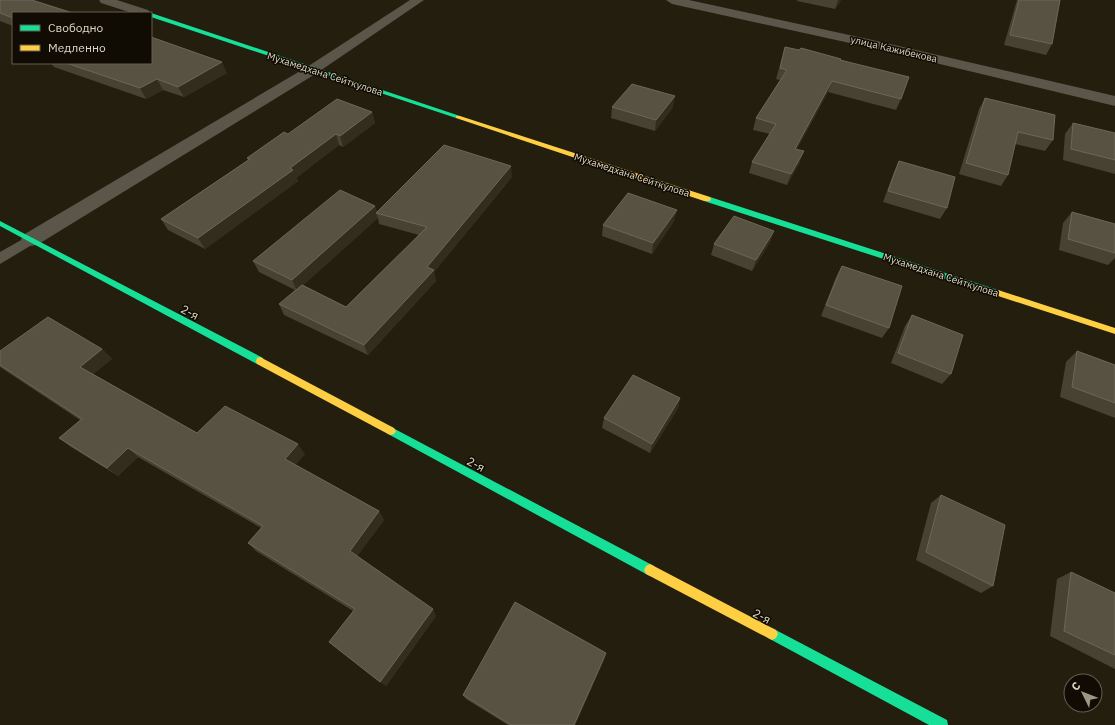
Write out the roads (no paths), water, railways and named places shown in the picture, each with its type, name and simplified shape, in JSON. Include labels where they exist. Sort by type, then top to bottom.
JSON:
[{"type":"street","points":[[105,0],[141,12]]},
{"type":"street","points":[[30,240],[312,70],[418,0]]},
{"type":"street","name":"улица Кажибекова","points":[[672,0],[876,45],[1115,101]]},
{"type":"street","name":"Мухамедхана Сейткулова","points":[[152,15],[312,70],[742,211],[1115,331]]},
{"type":"street","name":"2-я","points":[[0,223],[942,725]]},
{"type":"lane","points":[[0,259],[30,240]]}]
